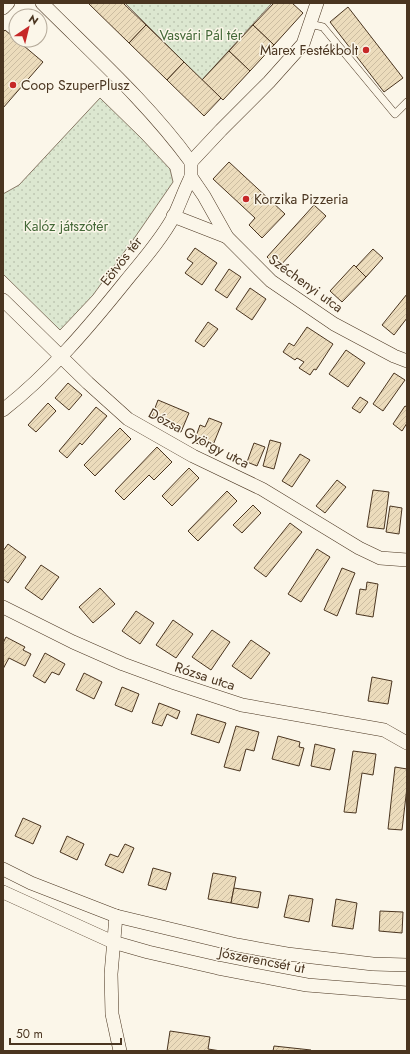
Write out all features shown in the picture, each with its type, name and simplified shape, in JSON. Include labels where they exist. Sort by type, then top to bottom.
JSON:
[{"type":"street","points":[[3,8],[8,3]]},
{"type":"street","points":[[42,3],[121,80],[176,142],[191,162],[191,176]]},
{"type":"street","points":[[191,162],[269,82],[303,44],[317,3]]},
{"type":"street","name":"Eötvös tér","points":[[3,410],[16,400],[61,357],[99,314],[148,254],[173,216],[191,176]]},
{"type":"street","name":"Széchenyi utca","points":[[191,176],[227,237],[272,281],[328,320],[394,356],[407,361]]},
{"type":"street","points":[[173,216],[227,237]]},
{"type":"street","name":"Dózsa György utca","points":[[3,300],[88,383],[128,418],[193,456],[262,489],[360,548],[380,558],[407,560]]},
{"type":"street","name":"Rózsa utca","points":[[3,607],[73,642],[123,664],[172,682],[242,705],[384,730],[407,743]]},
{"type":"street","points":[[3,869],[31,883],[116,916],[287,954],[365,963],[407,965]]},
{"type":"street","name":"Jószerencsét út","points":[[3,892],[114,942],[148,952],[218,968],[307,985],[407,993]]},
{"type":"street","points":[[116,916],[111,974],[112,1014],[120,1051]]},
{"type":"lane","points":[[310,24],[323,27],[395,114],[407,102]]},
{"type":"green space","name":"Vasvári Pál tér","points":[[125,3],[272,3],[202,80]]},
{"type":"green space","name":"Kalóz játszótér","points":[[100,98],[170,169],[173,182],[93,295],[60,330],[3,274],[3,194],[19,185]]},
{"type":"building","points":[[88,3],[123,3],[146,25],[129,43]]},
{"type":"building","points":[[274,3],[292,3],[303,13],[274,45],[253,25]]},
{"type":"building","name":"Marex Festékbolt","points":[[348,7],[403,78],[384,92],[330,22]]},
{"type":"building","points":[[146,25],[184,62],[167,80],[129,43]]},
{"type":"building","points":[[253,25],[274,45],[250,71],[229,51]]},
{"type":"building","name":"Coop SzuperPlusz","points":[[5,30],[8,33],[8,48],[26,48],[43,62],[3,108],[3,32]]},
{"type":"building","points":[[229,51],[250,71],[223,100],[202,80]]},
{"type":"building","points":[[184,62],[221,98],[204,116],[167,80]]},
{"type":"building","points":[[229,162],[285,214],[262,238],[249,225],[255,218],[213,179]]},
{"type":"building","points":[[314,205],[326,216],[278,268],[267,257]]},
{"type":"building","points":[[195,248],[217,263],[202,285],[185,273],[193,263],[187,259]]},
{"type":"building","points":[[373,249],[383,258],[366,277],[356,267]]},
{"type":"building","points":[[354,265],[366,277],[342,302],[330,291]]},
{"type":"building","points":[[229,269],[241,277],[227,298],[215,290]]},
{"type":"building","points":[[250,288],[266,299],[252,320],[236,309]]},
{"type":"building","points":[[407,294],[407,318],[394,335],[382,325]]},
{"type":"building","points":[[208,322],[218,329],[204,347],[195,341]]},
{"type":"building","points":[[307,327],[333,344],[316,370],[314,369],[310,375],[299,368],[304,362],[297,358],[295,360],[283,352],[289,343],[294,346]]},
{"type":"building","points":[[346,350],[365,363],[348,387],[329,374]]},
{"type":"building","points":[[394,373],[405,380],[383,411],[373,404]]},
{"type":"building","points":[[68,383],[82,395],[69,410],[55,398]]},
{"type":"building","points":[[360,397],[368,402],[360,413],[352,408]]},
{"type":"building","points":[[158,400],[189,413],[181,432],[162,425],[164,421],[152,416]]},
{"type":"building","points":[[48,403],[56,411],[36,432],[28,425]]},
{"type":"building","points":[[405,406],[407,407],[407,423],[402,431],[393,424]]},
{"type":"building","points":[[96,407],[107,416],[82,445],[80,443],[67,458],[59,451]]},
{"type":"building","points":[[209,418],[222,423],[213,445],[202,441],[201,445],[194,442],[200,425],[205,427]]},
{"type":"building","points":[[120,428],[131,439],[95,476],[84,465]]},
{"type":"building","points":[[270,440],[281,443],[274,469],[263,466]]},
{"type":"building","points":[[254,443],[265,447],[257,466],[247,462]]},
{"type":"building","points":[[157,447],[172,462],[154,480],[149,475],[124,500],[115,491]]},
{"type":"building","points":[[300,454],[310,460],[292,487],[282,481]]},
{"type":"building","points":[[189,468],[199,478],[172,506],[162,496]]},
{"type":"building","points":[[337,480],[346,487],[325,513],[316,506]]},
{"type":"building","points":[[373,490],[389,492],[384,529],[367,527]]},
{"type":"building","points":[[227,491],[237,501],[198,541],[188,531]]},
{"type":"building","points":[[253,505],[261,513],[242,533],[233,525]]},
{"type":"building","points":[[390,506],[402,508],[399,534],[386,532]]},
{"type":"building","points":[[290,523],[302,532],[266,577],[254,568]]},
{"type":"building","points":[[8,544],[26,557],[8,583],[3,579],[3,551]]},
{"type":"building","points":[[317,549],[330,557],[301,602],[288,594]]},
{"type":"building","points":[[41,565],[59,577],[42,600],[25,588]]},
{"type":"building","points":[[342,568],[355,573],[337,616],[324,610]]},
{"type":"building","points":[[367,582],[378,584],[373,617],[356,614],[360,589],[366,590]]},
{"type":"building","points":[[100,588],[115,604],[93,623],[79,607]]},
{"type":"building","points":[[136,611],[154,623],[140,644],[122,631]]},
{"type":"building","points":[[173,620],[193,634],[176,658],[156,645]]},
{"type":"building","points":[[212,630],[230,642],[211,670],[192,657]]},
{"type":"building","points":[[6,637],[25,647],[23,650],[31,654],[25,666],[9,658],[3,669],[3,643]]},
{"type":"building","points":[[251,640],[270,653],[251,679],[232,666]]},
{"type":"building","points":[[45,653],[65,664],[59,675],[52,672],[45,683],[33,676]]},
{"type":"building","points":[[84,673],[102,682],[94,699],[76,690]]},
{"type":"building","points":[[372,677],[392,681],[388,704],[368,701]]},
{"type":"building","points":[[122,687],[139,694],[132,712],[115,705]]},
{"type":"building","points":[[159,703],[180,711],[177,719],[167,714],[162,726],[152,723]]},
{"type":"building","points":[[197,714],[226,723],[219,743],[191,734]]},
{"type":"building","points":[[236,726],[259,732],[254,751],[246,749],[240,771],[224,767]]},
{"type":"building","points":[[278,736],[300,742],[299,747],[304,748],[299,766],[272,759]]},
{"type":"building","points":[[315,744],[335,749],[330,770],[311,766]]},
{"type":"building","points":[[353,751],[376,754],[373,775],[362,773],[356,813],[344,812]]},
{"type":"building","points":[[395,767],[407,769],[407,787],[402,830],[388,829]]},
{"type":"building","points":[[23,818],[41,826],[33,844],[15,836]]},
{"type":"building","points":[[67,836],[84,844],[77,860],[60,852]]},
{"type":"building","points":[[125,844],[134,848],[123,873],[105,865],[110,854],[118,857]]},
{"type":"building","points":[[153,868],[171,873],[166,890],[148,885]]},
{"type":"building","points":[[213,873],[236,877],[231,903],[208,899]]},
{"type":"building","points":[[234,888],[261,892],[258,908],[231,903]]},
{"type":"building","points":[[289,895],[313,899],[309,922],[284,917]]},
{"type":"building","points":[[336,899],[357,903],[353,929],[332,926]]},
{"type":"building","points":[[380,911],[403,912],[402,933],[379,931]]},
{"type":"building","points":[[170,1031],[210,1037],[208,1049],[221,1051],[167,1051]]},
{"type":"building","points":[[274,1046],[311,1050],[273,1051]]},
{"type":"place","name":"Marex Festékbolt","points":[[366,50]]},
{"type":"place","name":"Coop SzuperPlusz","points":[[13,85]]},
{"type":"place","name":"Korzika Pizzeria","points":[[246,199]]}]
